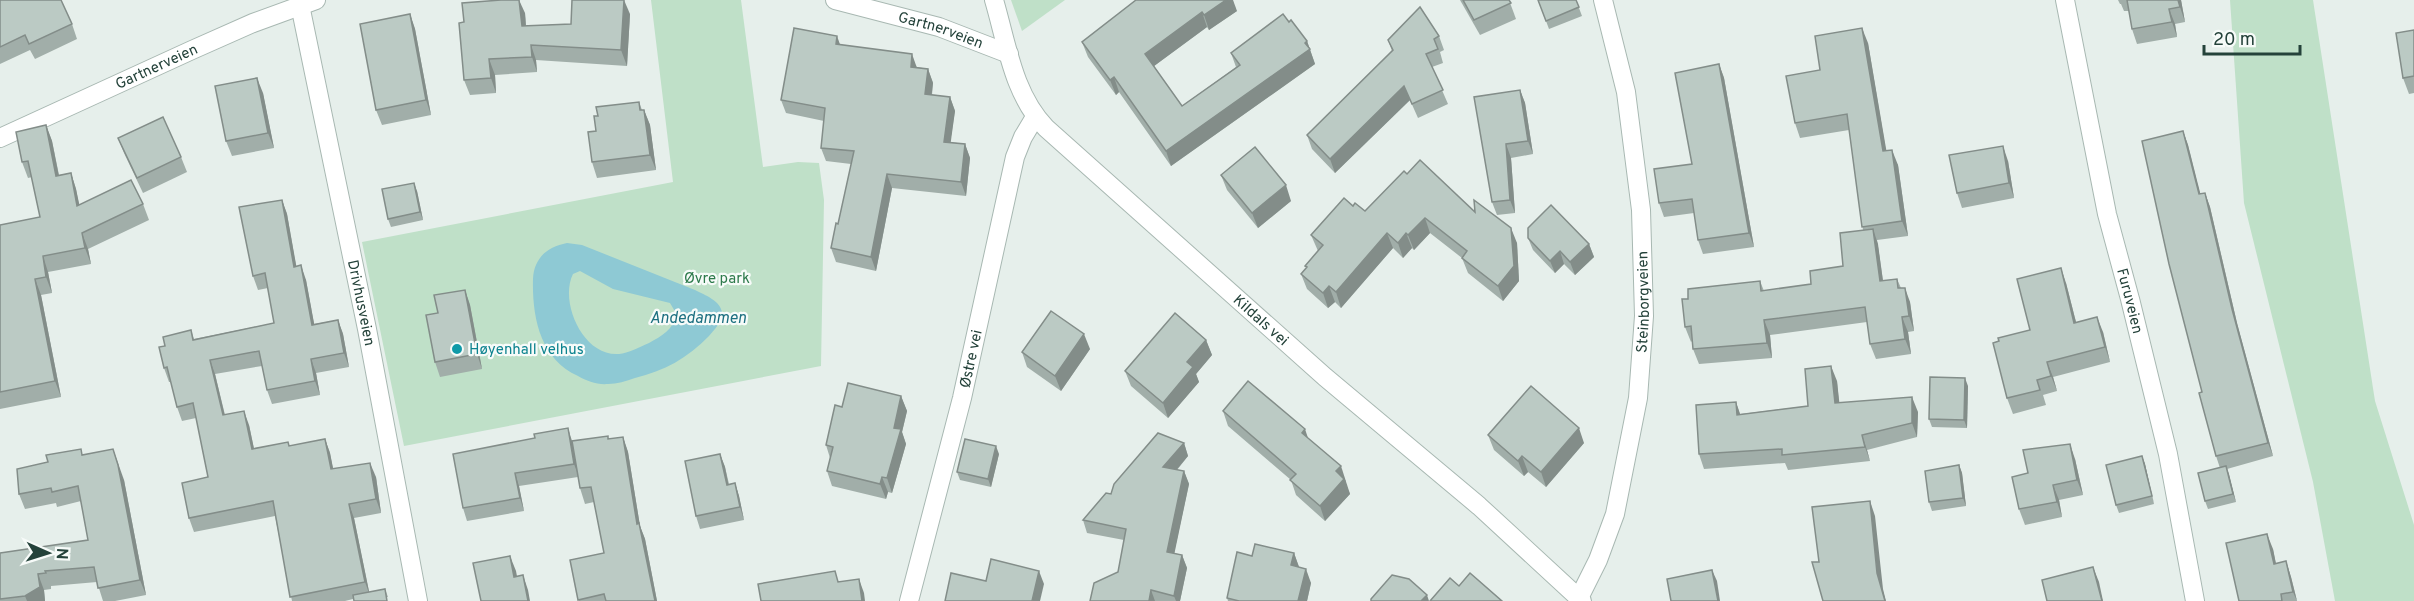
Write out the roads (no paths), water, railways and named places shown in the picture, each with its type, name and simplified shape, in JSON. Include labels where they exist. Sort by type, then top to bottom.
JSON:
[{"type":"street","name":"Gartnerveien","points":[[835,0],[939,27],[1009,54]]},
{"type":"street","name":"Kildals vei","points":[[994,0],[1022,95],[1035,117],[1288,345],[1479,506],[1580,600]]},
{"type":"street","name":"Steinborgveien","points":[[1580,600],[1615,514],[1638,398],[1644,316],[1641,210],[1626,92],[1603,0]]},
{"type":"street","name":"Furuveien","points":[[2065,0],[2107,214],[2168,454],[2195,601]]},
{"type":"street","name":"Gartnerveien","points":[[0,138],[192,50],[308,2]]},
{"type":"street","name":"Drivhusveien","points":[[308,2],[418,601]]},
{"type":"street","name":"Østre vei","points":[[909,601],[959,409],[1015,156],[1035,117]]},
{"type":"water","name":"Andedammen","points":[[567,243],[582,245],[703,294],[719,305],[722,313],[720,322],[693,351],[656,372],[611,384],[596,383],[581,378],[565,369],[547,348],[534,308],[533,279],[539,259],[553,247]],"holes":[[[580,271],[613,289],[670,303],[677,315],[673,324],[658,338],[634,350],[619,354],[606,353],[595,347],[577,326],[569,299],[569,286],[573,274]]]},
{"type":"place","name":"Høyenhall velhus","points":[[457,349]]},
{"type":"park label","name":"Øvre park","points":[[717,278]]}]
